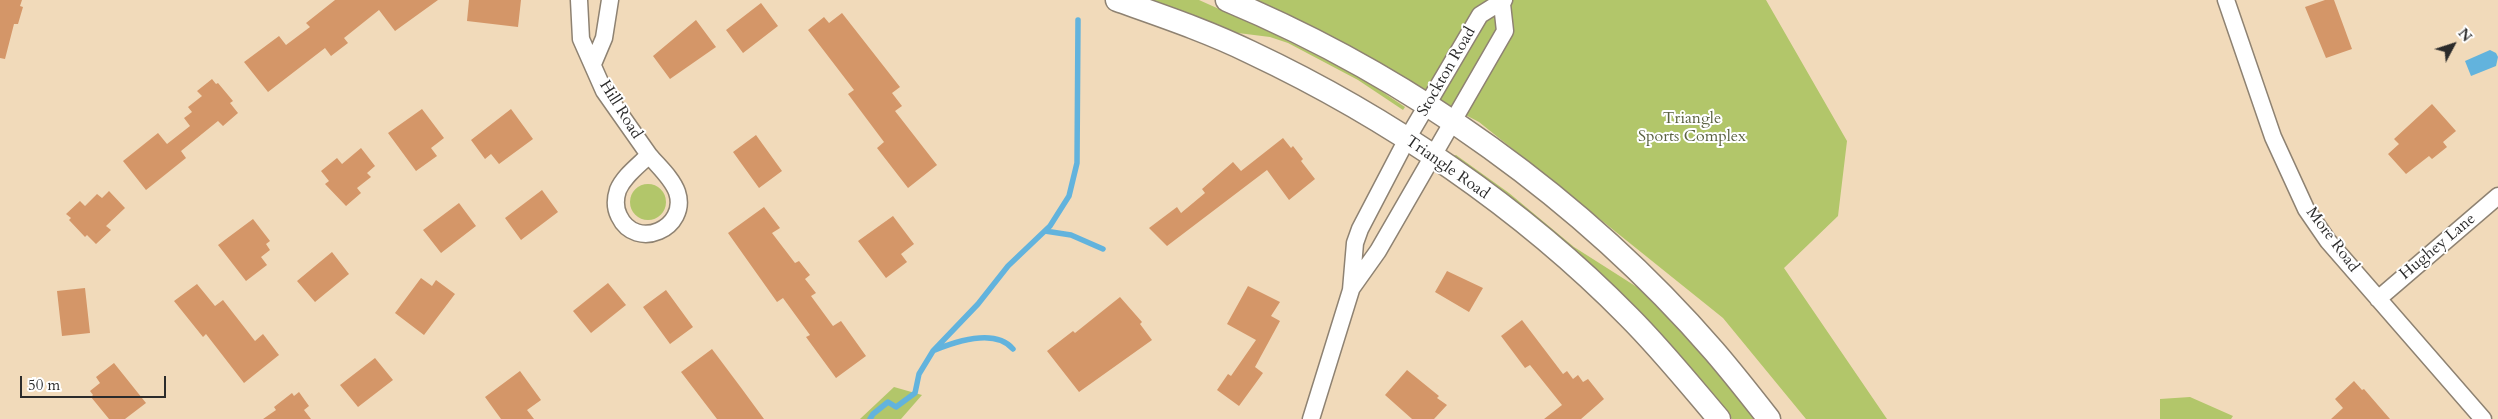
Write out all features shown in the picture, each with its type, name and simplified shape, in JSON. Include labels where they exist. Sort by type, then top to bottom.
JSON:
[{"type":"street","name":"Hill Road","points":[[579,0],[581,39],[604,92],[648,155],[676,190],[679,203],[671,224],[656,233],[642,235],[630,230],[622,222],[616,204],[621,185],[648,155]]},
{"type":"street","name":"Hill Road","points":[[593,64],[604,38],[610,0]]},
{"type":"street","name":"Triangle Road","points":[[1117,0],[1181,23],[1249,51],[1321,88],[1434,157],[1491,198],[1555,249],[1623,310],[1719,419]]},
{"type":"street","points":[[1227,0],[1276,21],[1384,79],[1452,122],[1559,202],[1615,250],[1714,351],[1769,419]]},
{"type":"street","name":"More Road","points":[[2226,0],[2273,137],[2306,209],[2328,241],[2484,419]]},
{"type":"street","name":"Stockton Road","points":[[1311,419],[1351,290],[1355,243],[1360,228],[1407,139],[1480,15],[1503,2],[1505,32],[1378,251],[1351,290]]},
{"type":"street","name":"Hughey Lane","points":[[2378,299],[2498,196]]},
{"type":"green space","points":[[1145,0],[1199,0],[1266,30],[1360,77],[1405,107],[1403,110],[1358,80],[1288,43],[1270,37],[1230,32]]},
{"type":"green space","name":"Triangle Sports Complex","points":[[1244,0],[1766,0],[1847,141],[1838,216],[1784,268],[1887,419],[1806,419],[1723,318],[1479,122]]},
{"type":"green space","points":[[1456,155],[1509,193],[1574,247],[1640,289],[1694,345],[1756,419],[1732,419],[1702,381],[1632,305],[1453,156]]},
{"type":"green space","points":[[648,184],[655,185],[661,189],[665,195],[665,209],[661,215],[655,219],[648,220],[641,219],[635,215],[631,209],[630,202],[631,195],[635,189],[641,185]]},
{"type":"green space","points":[[894,387],[922,395],[901,419],[860,419]]},
{"type":"green space","points":[[2190,397],[2233,416],[2231,419],[2160,419],[2160,399]]},
{"type":"water","points":[[2490,50],[2496,53],[2498,57],[2496,66],[2471,76],[2465,61]]},
{"type":"building","points":[[0,0],[22,0],[20,6],[23,7],[18,24],[14,24],[5,59],[0,58]]},
{"type":"building","points":[[335,0],[438,0],[395,31],[379,10],[344,38],[348,43],[331,56],[325,48],[268,92],[244,62],[279,36],[286,45],[310,27],[306,23]]},
{"type":"building","points":[[469,0],[521,0],[518,27],[467,21]]},
{"type":"building","points":[[2325,0],[2334,0],[2352,49],[2326,58],[2305,7]]},
{"type":"building","points":[[761,3],[778,26],[743,53],[726,30]]},
{"type":"building","points":[[842,13],[900,87],[892,93],[902,106],[895,111],[937,165],[908,188],[877,148],[884,142],[848,94],[854,90],[808,30],[824,17],[829,23]]},
{"type":"building","points":[[696,20],[716,47],[670,79],[653,56]]},
{"type":"building","points":[[212,79],[216,84],[218,83],[233,101],[230,103],[238,113],[223,126],[218,121],[181,151],[186,158],[146,190],[123,161],[158,133],[167,144],[190,126],[184,118],[192,112],[188,107],[202,96],[197,91]]},
{"type":"building","points":[[2432,104],[2456,131],[2443,142],[2447,147],[2432,159],[2429,156],[2406,174],[2388,154],[2399,144],[2394,139]]},
{"type":"building","points":[[422,109],[444,138],[431,148],[437,156],[416,171],[388,133]]},
{"type":"building","points":[[511,109],[533,139],[499,164],[491,154],[485,159],[471,140]]},
{"type":"building","points":[[756,135],[782,171],[759,188],[733,152]]},
{"type":"building","points":[[1283,138],[1291,148],[1293,146],[1303,159],[1301,161],[1315,179],[1289,200],[1267,170],[1167,246],[1149,228],[1177,207],[1181,213],[1205,193],[1202,189],[1233,162],[1241,171]]},
{"type":"building","points":[[361,148],[375,166],[367,173],[371,177],[357,188],[361,193],[346,206],[325,184],[329,181],[321,171],[337,158],[342,164]]},
{"type":"building","points":[[542,190],[558,212],[521,240],[505,218]]},
{"type":"building","points":[[109,191],[125,208],[106,226],[111,230],[96,244],[87,235],[85,237],[69,220],[71,218],[66,214],[80,201],[85,206],[97,194],[102,198]]},
{"type":"building","points":[[459,203],[476,226],[441,253],[423,230]]},
{"type":"building","points":[[764,207],[780,228],[772,233],[795,263],[799,261],[810,275],[805,279],[816,293],[811,296],[833,326],[841,321],[866,356],[836,378],[806,337],[810,335],[783,298],[777,302],[728,233]]},
{"type":"building","points":[[893,216],[914,244],[901,254],[907,262],[886,278],[858,241]]},
{"type":"building","points":[[253,219],[270,241],[266,244],[270,250],[261,257],[267,265],[246,281],[218,245]]},
{"type":"building","points":[[332,252],[349,274],[315,302],[297,281]]},
{"type":"building","points":[[1447,271],[1483,288],[1469,312],[1435,292]]},
{"type":"building","points":[[421,278],[432,286],[436,280],[455,294],[424,335],[395,313]]},
{"type":"building","points":[[608,283],[626,305],[591,333],[573,311]]},
{"type":"building","points":[[197,284],[215,306],[223,300],[255,341],[263,334],[279,355],[244,383],[206,334],[203,337],[174,301]]},
{"type":"building","points":[[1248,286],[1280,302],[1271,316],[1280,321],[1255,367],[1263,373],[1239,406],[1217,390],[1228,374],[1231,376],[1256,340],[1227,324]]},
{"type":"building","points":[[85,288],[90,333],[62,336],[57,291]]},
{"type":"building","points":[[666,290],[693,327],[670,344],[643,307]]},
{"type":"building","points":[[1120,297],[1142,322],[1140,324],[1152,340],[1079,392],[1047,351],[1073,331],[1075,333]]},
{"type":"building","points":[[1522,320],[1563,374],[1567,371],[1573,379],[1578,375],[1583,382],[1588,379],[1604,399],[1581,419],[1544,419],[1562,405],[1530,365],[1525,368],[1501,336]]},
{"type":"building","points":[[712,349],[764,419],[717,419],[681,372]]},
{"type":"building","points":[[375,358],[393,380],[358,407],[340,385]]},
{"type":"building","points":[[114,363],[146,403],[125,419],[109,419],[91,397],[93,395],[90,391],[100,383],[96,377]]},
{"type":"building","points":[[1407,370],[1439,396],[1437,398],[1447,405],[1434,419],[1412,419],[1385,395]]},
{"type":"building","points":[[520,371],[541,400],[527,410],[534,419],[501,419],[485,397]]},
{"type":"building","points":[[2354,381],[2362,390],[2364,389],[2390,419],[2331,419],[2343,408],[2335,399]]},
{"type":"building","points":[[299,392],[309,406],[304,410],[311,419],[263,419],[276,410],[274,407],[292,393],[294,396]]},
{"type":"waterway","points":[[870,419],[873,414],[888,402],[896,407],[915,393],[919,374],[933,351],[978,304],[1008,266],[1050,226],[1069,196],[1077,163],[1078,20]]},
{"type":"waterway","points":[[1045,231],[1071,235],[1103,249]]},
{"type":"waterway","points":[[935,350],[976,338],[996,339],[1013,349]]}]
